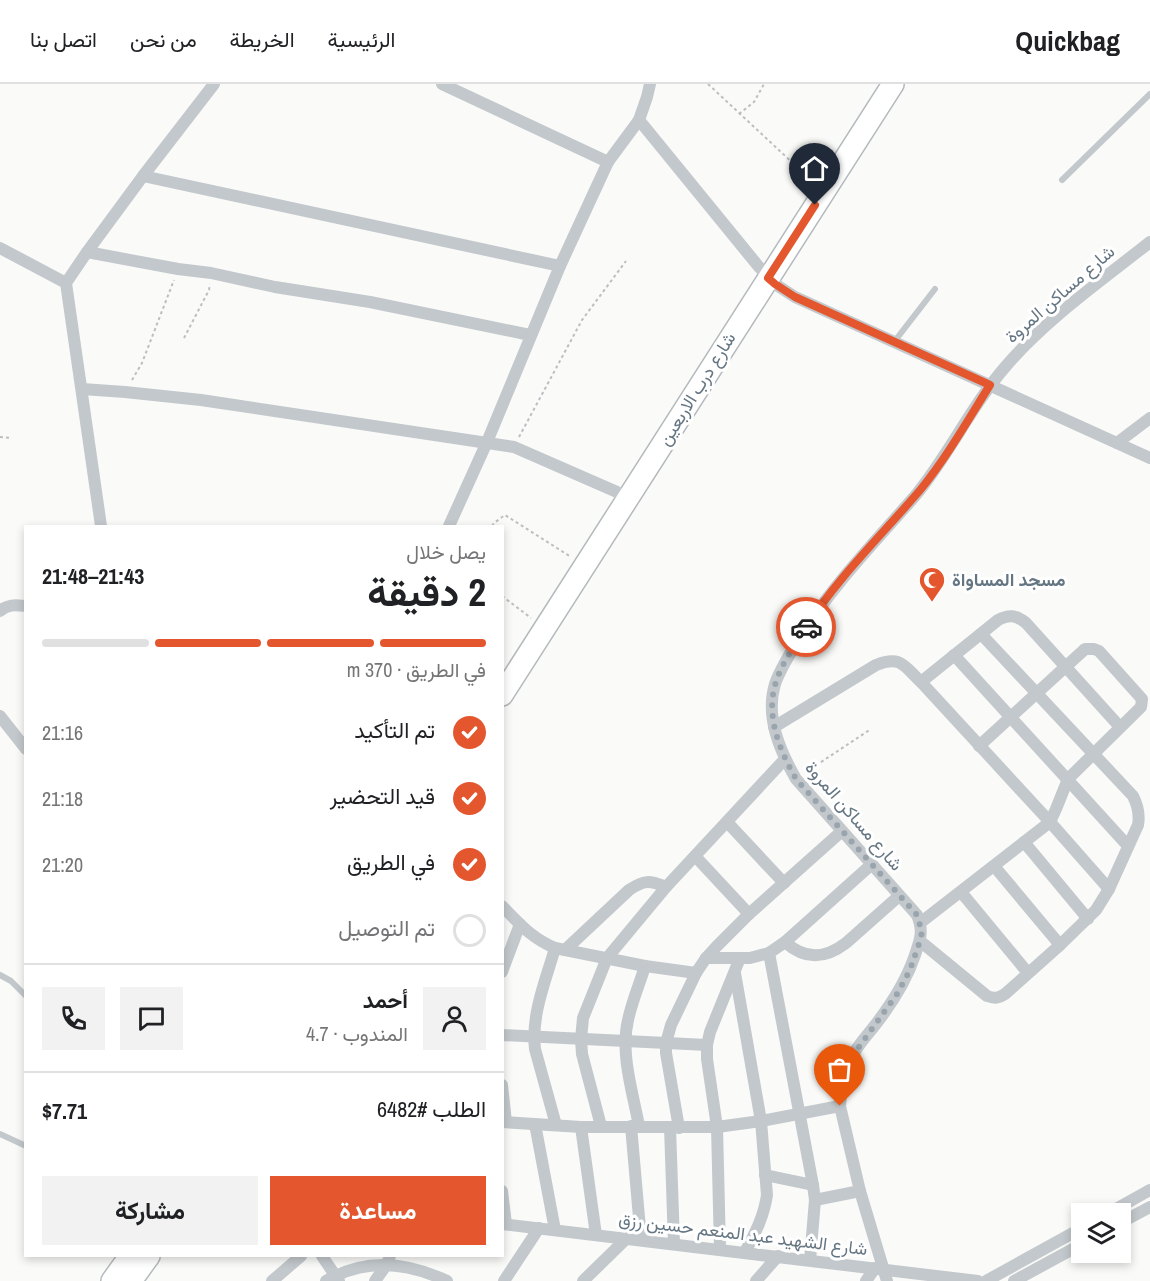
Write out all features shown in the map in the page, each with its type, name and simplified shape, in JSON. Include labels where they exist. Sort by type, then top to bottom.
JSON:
[{"type":"highway","name":"شارع درب الاربعين","points":[[504,669],[519,656],[764,272],[814,182],[876,84]]},
{"type":"highway","name":"شارع درب الاربعين","points":[[504,690],[535,620],[573,559],[764,272],[893,84]]},
{"type":"highway","points":[[112,1281],[129,1257]]},
{"type":"highway","points":[[131,1281],[148,1257]]},
{"type":"street","points":[[101,525],[66,283],[143,176],[214,84]]},
{"type":"street","points":[[442,84],[608,162]]},
{"type":"street","points":[[449,525],[487,442],[560,266],[608,162],[639,120],[650,84]]},
{"type":"street","points":[[639,120],[775,284],[795,297],[1150,458]]},
{"type":"street","points":[[143,176],[560,266]]},
{"type":"street","name":"شارع مساكن المروة","points":[[920,923],[917,915],[796,779],[785,759],[774,727],[772,707],[775,685],[808,624],[845,574],[923,486],[990,385],[1006,365],[1044,328],[1150,242]]},
{"type":"street","points":[[0,248],[66,283]]},
{"type":"street","points":[[87,252],[211,273],[274,287],[370,302],[530,335]]},
{"type":"street","points":[[82,389],[201,400],[514,447],[617,492]]},
{"type":"street","points":[[1117,442],[1150,417]]},
{"type":"street","points":[[0,611],[11,605],[24,606]]},
{"type":"street","points":[[921,682],[1005,616],[1012,615],[1020,618],[1120,727]]},
{"type":"street","points":[[920,941],[987,996],[1000,998],[1088,919],[1109,890],[1138,825],[1138,805],[1133,796],[981,634]]},
{"type":"street","points":[[866,1281],[881,1273],[840,1106],[843,1079],[851,1060],[861,1042],[897,994],[910,970],[922,932],[920,923],[1050,822],[1068,779],[1141,707],[1143,702],[1102,654],[1095,649],[1085,649],[979,746]]},
{"type":"street","points":[[954,655],[1128,846]]},
{"type":"street","points":[[774,727],[876,665],[896,660],[921,682],[1050,822],[1109,890]]},
{"type":"street","points":[[0,716],[24,746]]},
{"type":"street","points":[[601,1126],[582,1054],[581,1039],[583,1018],[607,958],[666,887],[785,759]]},
{"type":"street","points":[[727,822],[784,883]]},
{"type":"street","points":[[674,1244],[675,1127],[666,1053],[671,1025],[696,973],[706,958],[749,914],[842,831]]},
{"type":"street","points":[[1024,842],[1088,919]]},
{"type":"street","points":[[694,856],[749,914]]},
{"type":"street","points":[[706,958],[740,958],[760,956],[769,952],[785,942],[872,864]]},
{"type":"street","points":[[994,866],[1060,945]]},
{"type":"street","points":[[556,1125],[535,1049],[534,1037],[536,1014],[560,949],[639,883],[653,882],[666,887]]},
{"type":"street","points":[[961,892],[1028,973]]},
{"type":"street","points":[[785,942],[794,950],[816,956],[837,950],[899,896]]},
{"type":"street","points":[[504,908],[530,935],[542,943],[560,949],[645,966],[696,973]]},
{"type":"street","points":[[504,967],[520,924]]},
{"type":"street","points":[[769,952],[815,1200],[810,1260]]},
{"type":"street","points":[[720,1249],[717,1127],[706,1059],[710,1032],[740,958]]},
{"type":"street","points":[[641,1240],[635,1126],[626,1041],[628,1020],[645,966]]},
{"type":"street","points":[[735,971],[761,1121],[767,1195],[761,1221],[745,1252]]},
{"type":"street","points":[[504,1035],[707,1045]]},
{"type":"street","points":[[504,1122],[581,1126],[717,1127],[840,1106]]},
{"type":"street","points":[[535,1124],[555,1230]]},
{"type":"street","points":[[581,1126],[596,1235]]},
{"type":"street","points":[[765,1175],[813,1185]]},
{"type":"street","points":[[1127,1203],[1150,1190]]},
{"type":"street","points":[[815,1200],[860,1191]]},
{"type":"street","points":[[1131,1217],[1150,1207]]},
{"type":"street","name":"شارع الشهيد عبد المنعم حسين رزق","points":[[504,1224],[810,1260],[881,1273],[978,1281]]},
{"type":"street","points":[[504,1281],[539,1228]]},
{"type":"street","points":[[986,1281],[1071,1234]]},
{"type":"street","points":[[583,1281],[627,1238]]},
{"type":"street","points":[[1014,1281],[1071,1250]]},
{"type":"street","points":[[756,1281],[778,1256]]},
{"type":"street","points":[[272,1281],[300,1257]]},
{"type":"street","points":[[322,1257],[333,1279],[357,1268],[389,1260],[447,1281]]},
{"type":"street","points":[[375,1281],[389,1260]]},
{"type":"lane","points":[[1062,180],[1150,94]]},
{"type":"lane","points":[[894,342],[935,289]]},
{"type":"lane","points":[[0,975],[11,981],[24,994]]},
{"type":"lane","points":[[0,1134],[24,1143]]},
{"type":"path","points":[[708,84],[814,182]]},
{"type":"path","points":[[739,114],[754,102],[764,84]]},
{"type":"path","points":[[514,447],[582,320],[626,261]]},
{"type":"path","points":[[125,392],[142,363],[178,269]]},
{"type":"path","points":[[184,338],[209,290],[211,273]]},
{"type":"path","points":[[0,437],[12,438]]},
{"type":"path","points":[[493,525],[505,515],[573,559]]},
{"type":"path","points":[[504,597],[535,620]]},
{"type":"path","points":[[796,779],[871,729]]},
{"type":"way so far","points":[[806,627],[775,685],[772,707],[779,744],[796,779],[917,915],[922,932],[910,970],[897,994],[861,1042],[848,1066],[843,1079],[840,1106]]},
{"type":"place","name":"مسجد المساواة","points":[[932,603]]},
{"type":"route","points":[[806,627],[845,574],[923,486],[990,385],[795,297],[768,278],[815,205]]}]
